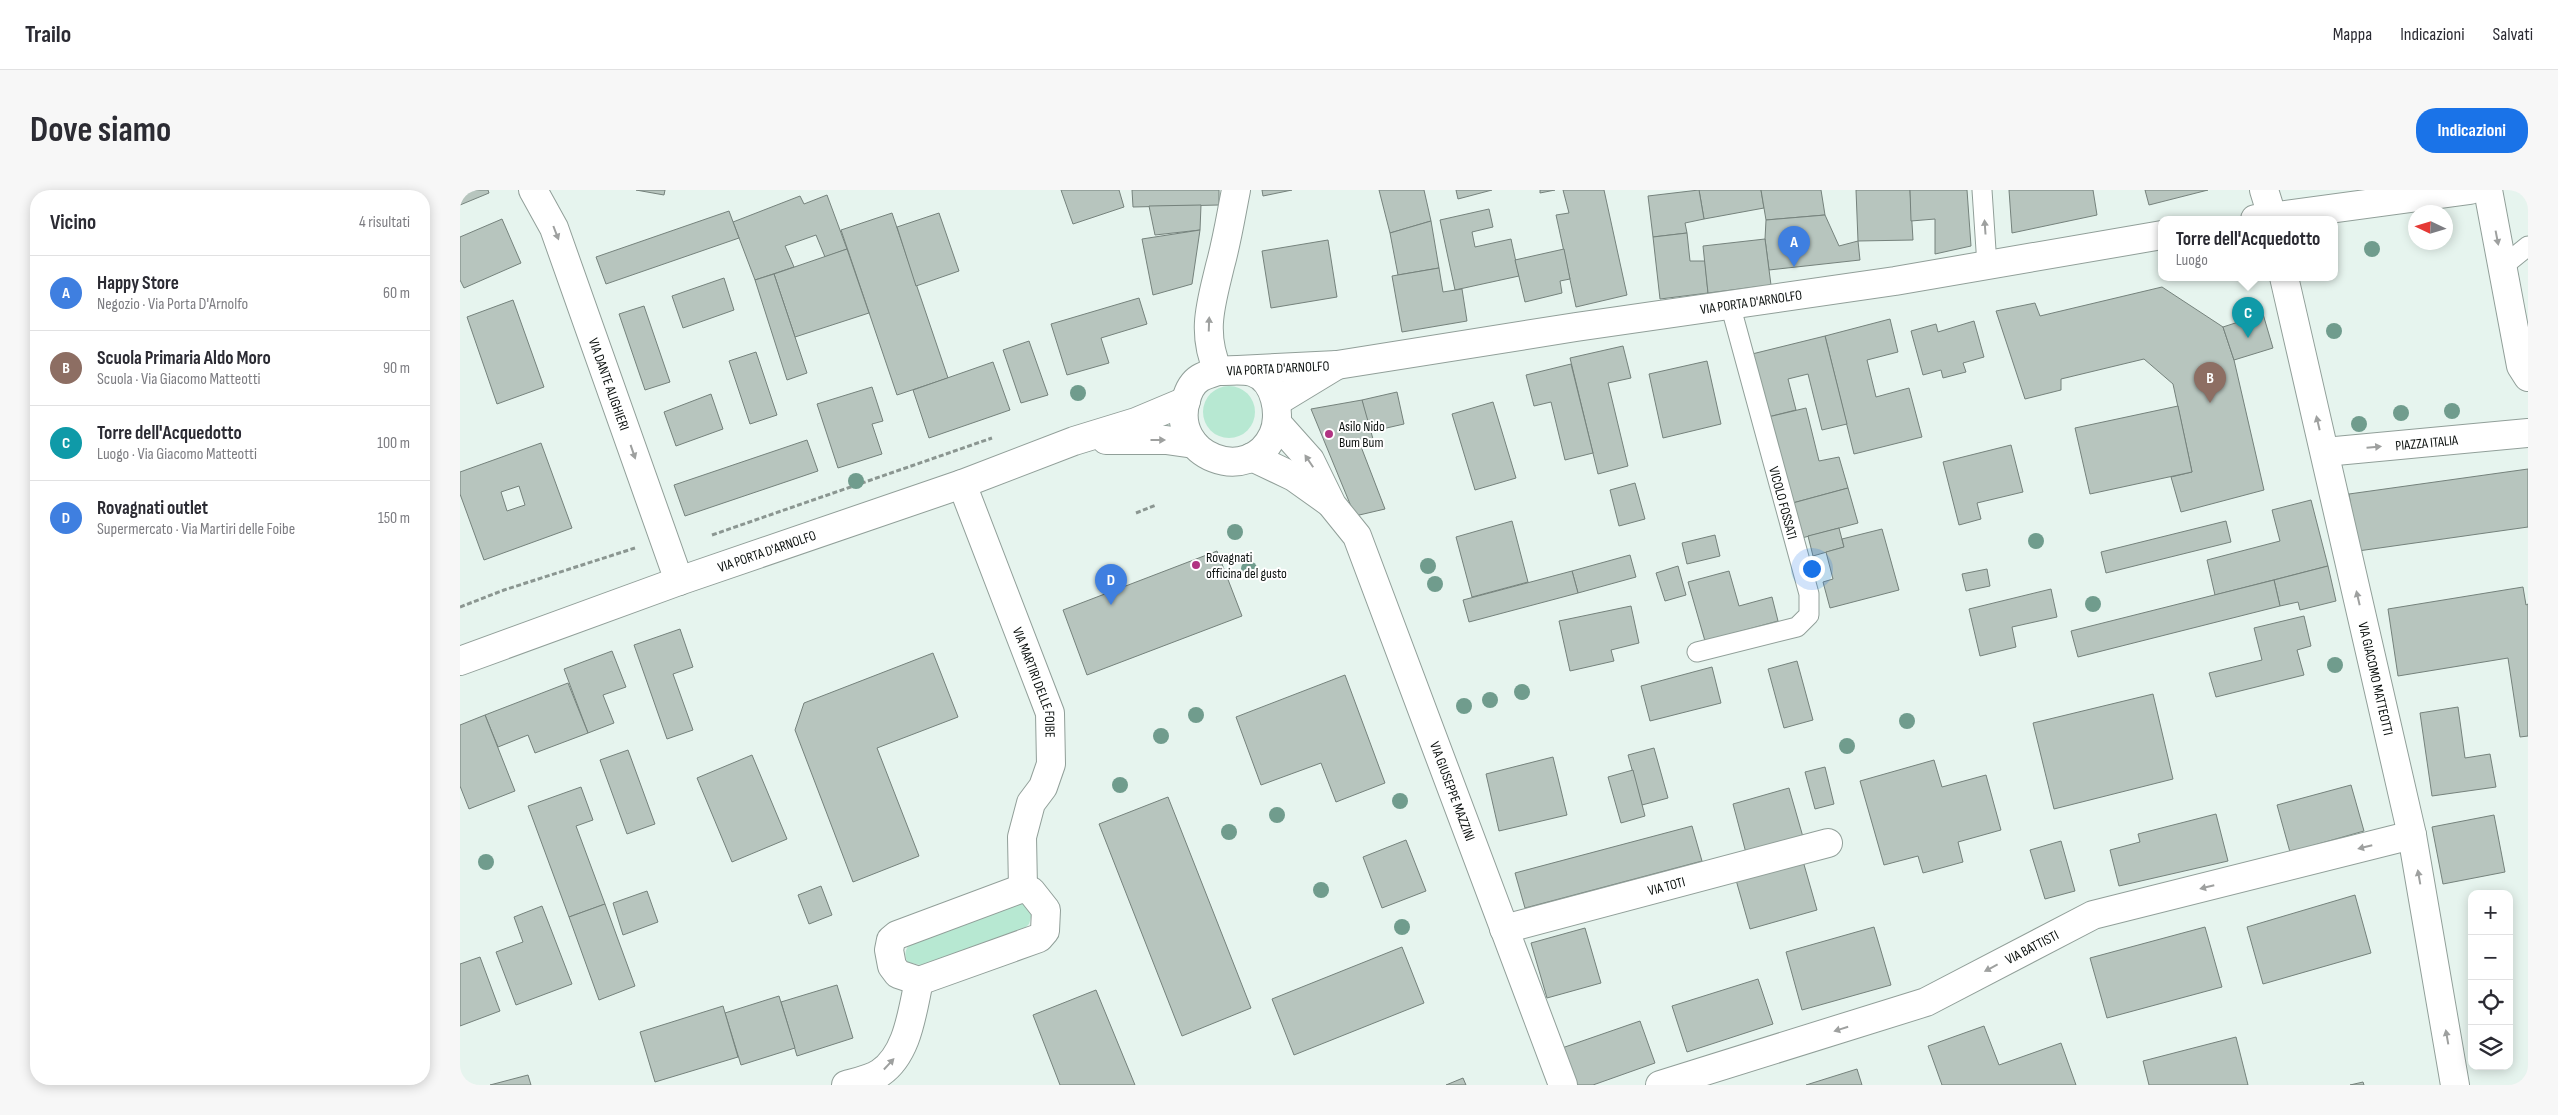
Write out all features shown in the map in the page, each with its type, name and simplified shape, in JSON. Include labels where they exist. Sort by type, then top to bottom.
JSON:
[{"type":"street","name":"VIA DANTE ALIGHIERI","points":[[533,190],[554,228],[679,581]]},
{"type":"street","points":[[1218,371],[1209,346],[1209,306],[1221,265],[1236,190]]},
{"type":"street","points":[[2264,190],[2267,216]]},
{"type":"street","points":[[2282,216],[2470,190]]},
{"type":"street","points":[[2488,190],[2521,366],[2528,377]]},
{"type":"street","name":"VIA PORTA D'ARNOLFO","points":[[1218,371],[1338,365],[1987,265],[2158,236]]},
{"type":"street","name":"VIA GIACOMO MATTEOTTI","points":[[2285,281],[2412,835],[2455,1085]]},
{"type":"street","name":"VIA PORTA D'ARNOLFO","points":[[1277,413],[1338,365]]},
{"type":"street","points":[[1218,371],[1253,372],[1266,382],[1277,413],[1271,439],[1252,457],[1236,462],[1220,461],[1200,451],[1194,444],[1184,423],[1188,391],[1199,379],[1218,371]]},
{"type":"street","name":"VIA PORTA D'ARNOLFO","points":[[460,661],[679,581],[962,484],[1074,441],[1136,422],[1186,401]]},
{"type":"street","name":"VIA GIUSEPPE MAZZINI","points":[[1277,413],[1310,460],[1332,505],[1357,536],[1563,1085]]},
{"type":"street","name":"PIAZZA ITALIA","points":[[2325,452],[2528,432]]},
{"type":"street","name":"VIA PORTA D'ARNOLFO","points":[[1074,441],[1166,440],[1194,444]]},
{"type":"street","name":"VIA GIUSEPPE MAZZINI","points":[[1252,457],[1294,477],[1332,505]]},
{"type":"street","name":"VIA MARTIRI DELLE FOIBE","points":[[962,484],[1050,712],[1051,764],[1043,787],[1031,803],[1022,837],[1023,888]]},
{"type":"street","name":"VIA BATTISTI","points":[[1660,1085],[1926,1002],[2092,915],[2412,835]]},
{"type":"street","name":"VIA TOTI","points":[[1504,929],[1828,843]]},
{"type":"street","points":[[1023,888],[1031,891],[1046,910],[1045,930],[1039,938],[919,981],[898,974],[892,966],[889,950],[891,940],[897,935],[1023,888]]},
{"type":"street","points":[[846,1085],[879,1074],[892,1063],[904,1042],[919,981]]},
{"type":"lane","points":[[1982,190],[1987,265]]},
{"type":"lane","points":[[2502,267],[2528,246]]},
{"type":"lane","name":"VICOLO FOSSATI","points":[[1697,652],[1797,627],[1809,615],[1809,594],[1730,304]]},
{"type":"path","points":[[460,607],[504,590],[635,548],[677,547],[993,437]]},
{"type":"path","points":[[1136,513],[1156,505]]},
{"type":"green space","points":[[1224,386],[1234,386],[1244,390],[1251,397],[1255,412],[1251,427],[1244,434],[1234,438],[1224,438],[1214,434],[1207,427],[1203,417],[1203,407],[1207,397],[1214,390]]},
{"type":"green space","points":[[1015,902],[1026,904],[1032,914],[1029,924],[1023,930],[924,966],[907,962],[906,951],[912,942]]},
{"type":"building","points":[[460,190],[488,190],[489,193],[460,205]]},
{"type":"building","points":[[636,190],[665,190],[664,195]]},
{"type":"building","points":[[1061,190],[1119,190],[1124,207],[1073,224]]},
{"type":"building","points":[[1132,190],[1219,190],[1219,205],[1133,207]]},
{"type":"building","points":[[1262,190],[1292,190],[1263,196]]},
{"type":"building","points":[[1379,190],[1424,190],[1431,221],[1390,233]]},
{"type":"building","points":[[1456,190],[1492,190],[1458,199]]},
{"type":"building","points":[[1540,190],[1555,190],[1540,193]]},
{"type":"building","points":[[1563,190],[1604,190],[1627,295],[1576,307],[1556,215],[1569,213]]},
{"type":"building","points":[[1699,190],[1761,190],[1764,208],[1704,219]]},
{"type":"building","points":[[1699,190],[1704,219],[1685,223],[1687,233],[1653,237],[1648,196]]},
{"type":"building","points":[[1761,190],[1821,190],[1825,215],[1766,220]]},
{"type":"building","points":[[1856,190],[1910,190],[1913,240],[1858,241]]},
{"type":"building","points":[[1910,190],[1967,190],[1971,246],[1935,254],[1935,219],[1911,221]]},
{"type":"building","points":[[2009,190],[2093,190],[2097,215],[2012,233]]},
{"type":"building","points":[[2145,190],[2208,190],[2149,205]]},
{"type":"building","points":[[827,195],[847,249],[825,257],[816,235],[785,246],[794,267],[755,280],[733,222],[800,196],[804,204]]},
{"type":"building","points":[[1201,205],[1200,230],[1155,235],[1149,206]]},
{"type":"building","points":[[1489,209],[1493,227],[1472,232],[1475,247],[1511,239],[1519,276],[1455,290],[1440,220]]},
{"type":"building","points":[[729,211],[739,238],[606,284],[596,257]]},
{"type":"building","points":[[892,213],[948,378],[897,395],[841,230]]},
{"type":"building","points":[[939,213],[959,271],[916,286],[897,227]]},
{"type":"building","points":[[1825,215],[1839,246],[1858,241],[1860,260],[1769,270],[1765,239],[1766,220]]},
{"type":"building","points":[[502,219],[521,263],[464,288],[460,280],[460,237]]},
{"type":"building","points":[[1431,221],[1439,268],[1398,275],[1390,233]]},
{"type":"building","points":[[1200,230],[1192,284],[1153,295],[1142,239]]},
{"type":"building","points":[[1687,233],[1690,261],[1705,261],[1708,293],[1660,299],[1653,237]]},
{"type":"building","points":[[1765,239],[1771,285],[1708,293],[1703,246]]},
{"type":"building","points":[[1328,240],[1337,297],[1271,308],[1262,251]]},
{"type":"building","points":[[847,249],[869,313],[795,337],[774,274]]},
{"type":"building","points":[[1564,249],[1570,279],[1560,281],[1562,293],[1525,302],[1515,260]]},
{"type":"building","points":[[1439,268],[1443,292],[1462,289],[1467,321],[1402,332],[1392,276]]},
{"type":"building","points":[[774,274],[807,373],[787,380],[755,280]]},
{"type":"building","points":[[724,278],[734,310],[683,328],[672,296]]},
{"type":"building","points":[[2162,287],[2223,327],[2234,360],[2264,490],[2181,512],[2171,477],[2192,472],[2173,384],[2144,359],[2061,379],[2061,390],[2025,399],[1996,311],[2035,303],[2040,316]]},
{"type":"building","points":[[1139,298],[1147,324],[1101,338],[1109,363],[1067,375],[1051,324]]},
{"type":"building","points":[[513,300],[544,387],[497,404],[467,317]]},
{"type":"building","points":[[644,306],[670,382],[645,390],[619,314]]},
{"type":"building","points":[[2263,314],[2273,348],[2234,360],[2223,327]]},
{"type":"building","points":[[1890,319],[1898,352],[1867,360],[1876,397],[1909,388],[1922,437],[1854,454],[1825,336]]},
{"type":"building","points":[[1974,321],[1984,357],[1963,363],[1966,372],[1943,378],[1941,370],[1923,375],[1911,331],[1936,324],[1938,332]]},
{"type":"building","points":[[1825,336],[1847,424],[1822,430],[1808,374],[1788,379],[1796,410],[1764,418],[1748,355]]},
{"type":"building","points":[[1029,341],[1048,395],[1021,403],[1003,350]]},
{"type":"building","points":[[1623,346],[1631,378],[1608,383],[1628,466],[1598,474],[1570,358]]},
{"type":"building","points":[[756,352],[777,415],[750,424],[729,361]]},
{"type":"building","points":[[1707,361],[1721,424],[1663,438],[1649,374]]},
{"type":"building","points":[[993,362],[1010,410],[929,438],[913,390]]},
{"type":"building","points":[[1571,364],[1593,453],[1565,460],[1551,402],[1534,406],[1526,375]]},
{"type":"building","points":[[872,387],[883,421],[872,424],[882,454],[838,468],[817,404]]},
{"type":"building","points":[[1397,392],[1404,424],[1369,432],[1362,400]]},
{"type":"building","points":[[711,394],[723,429],[676,446],[664,412]]},
{"type":"building","points":[[1362,400],[1373,439],[1360,444],[1385,509],[1355,516],[1311,409]]},
{"type":"building","points":[[1493,402],[1516,478],[1475,490],[1452,414]]},
{"type":"building","points":[[2178,406],[2192,472],[2090,494],[2075,428]]},
{"type":"building","points":[[1806,408],[1819,461],[1839,457],[1848,488],[1789,504],[1764,418]]},
{"type":"building","points":[[807,440],[818,471],[685,516],[674,485]]},
{"type":"building","points":[[541,443],[572,528],[484,560],[460,494],[460,472]],"holes":[[[519,486],[525,505],[507,511],[501,492]]]},
{"type":"building","points":[[2011,445],[2023,492],[1977,503],[1981,519],[1959,525],[1943,462]]},
{"type":"building","points":[[2528,469],[2528,527],[2358,551],[2349,494]]},
{"type":"building","points":[[1635,483],[1645,519],[1619,526],[1610,490]]},
{"type":"building","points":[[1848,488],[1858,523],[1798,539],[1789,504]]},
{"type":"building","points":[[2311,500],[2328,566],[2215,595],[2207,560],[2280,541],[2272,510]]},
{"type":"building","points":[[1512,521],[1528,582],[1472,597],[1456,537]]},
{"type":"building","points":[[2226,521],[2231,542],[2106,573],[2101,552]]},
{"type":"building","points":[[1839,528],[1844,547],[1813,556],[1808,536]]},
{"type":"building","points":[[1882,529],[1899,590],[1830,608],[1823,582],[1833,579],[1826,552],[1844,547],[1842,539]]},
{"type":"building","points":[[1715,535],[1720,556],[1687,564],[1682,543]]},
{"type":"building","points":[[1217,551],[1242,616],[1087,675],[1063,610]]},
{"type":"building","points":[[1630,555],[1636,577],[1578,593],[1572,571]]},
{"type":"building","points":[[1678,566],[1686,595],[1665,601],[1656,573]]},
{"type":"building","points":[[2328,566],[2336,601],[2300,610],[2298,602],[2280,606],[2274,580]]},
{"type":"building","points":[[1987,569],[1990,586],[1966,591],[1962,574]]},
{"type":"building","points":[[1572,571],[1578,593],[1469,622],[1463,600]]},
{"type":"building","points":[[1729,571],[1739,606],[1772,597],[1778,621],[1705,641],[1688,582]]},
{"type":"building","points":[[2274,580],[2280,606],[2078,657],[2071,631]]},
{"type":"building","points":[[2523,587],[2526,605],[2528,604],[2528,736],[2520,737],[2508,658],[2398,676],[2388,609]]},
{"type":"building","points":[[2051,589],[2057,617],[2012,627],[2016,647],[1980,656],[1969,609]]},
{"type":"building","points":[[1631,606],[1639,643],[1611,650],[1614,661],[1570,671],[1559,621]]},
{"type":"building","points":[[2304,616],[2311,646],[2297,650],[2304,675],[2216,697],[2209,673],[2262,660],[2254,628]]},
{"type":"building","points":[[680,629],[693,667],[673,674],[693,730],[667,739],[634,645]]},
{"type":"building","points":[[612,651],[626,687],[603,695],[614,723],[588,733],[564,669]]},
{"type":"building","points":[[933,653],[958,717],[877,748],[919,856],[853,882],[795,730],[804,703]]},
{"type":"building","points":[[1797,661],[1813,720],[1784,728],[1768,669]]},
{"type":"building","points":[[1712,667],[1721,703],[1650,721],[1641,686]]},
{"type":"building","points":[[1345,675],[1385,783],[1336,802],[1321,763],[1261,785],[1236,717]]},
{"type":"building","points":[[568,683],[588,733],[535,753],[528,735],[498,747],[485,715]]},
{"type":"building","points":[[2153,694],[2173,779],[2054,809],[2033,723]]},
{"type":"building","points":[[2458,707],[2465,758],[2490,754],[2496,787],[2432,796],[2420,713]]},
{"type":"building","points":[[485,715],[515,791],[469,809],[460,786],[460,725]]},
{"type":"building","points":[[1654,748],[1668,798],[1642,805],[1628,755]]},
{"type":"building","points":[[628,750],[655,824],[627,834],[600,760]]},
{"type":"building","points":[[752,755],[787,839],[732,862],[697,778]]},
{"type":"building","points":[[1553,757],[1567,815],[1499,831],[1486,774]]},
{"type":"building","points":[[1934,760],[1942,787],[1986,775],[2001,830],[1958,842],[1963,862],[1923,873],[1918,856],[1884,865],[1860,781]]},
{"type":"building","points":[[1825,767],[1834,804],[1815,809],[1805,772]]},
{"type":"building","points":[[1633,770],[1645,816],[1621,823],[1608,777]]},
{"type":"building","points":[[2351,785],[2364,831],[2290,852],[2277,805]]},
{"type":"building","points":[[581,787],[593,820],[576,826],[605,904],[569,917],[528,806]]},
{"type":"building","points":[[1789,788],[1803,837],[1746,853],[1733,804]]},
{"type":"building","points":[[1168,797],[1251,1008],[1182,1036],[1099,824]]},
{"type":"building","points":[[2216,814],[2228,861],[2119,886],[2110,850],[2140,842],[2138,834]]},
{"type":"building","points":[[2494,815],[2505,872],[2443,884],[2432,827]]},
{"type":"building","points":[[1692,826],[1702,861],[1525,908],[1515,873]]},
{"type":"building","points":[[1406,840],[1426,891],[1382,908],[1363,857]]},
{"type":"building","points":[[2061,841],[2075,891],[2045,899],[2030,850]]},
{"type":"building","points":[[1803,861],[1817,910],[1750,929],[1736,880]]},
{"type":"building","points":[[821,886],[832,915],[809,924],[798,895]]},
{"type":"building","points":[[647,891],[658,922],[623,935],[613,903]]},
{"type":"building","points":[[2355,895],[2371,953],[2263,984],[2247,927]]},
{"type":"building","points":[[605,904],[635,986],[599,1000],[569,917]]},
{"type":"building","points":[[542,906],[572,984],[516,1005],[496,952],[523,942],[514,917]]},
{"type":"building","points":[[1874,927],[1891,985],[1802,1010],[1786,952]]},
{"type":"building","points":[[2205,927],[2222,987],[2107,1018],[2090,958]]},
{"type":"building","points":[[1585,928],[1601,983],[1547,998],[1531,943]]},
{"type":"building","points":[[1402,947],[1424,1003],[1294,1055],[1272,999]]},
{"type":"building","points":[[480,957],[500,1011],[460,1026],[460,964]]},
{"type":"building","points":[[1758,979],[1773,1024],[1687,1052],[1672,1006]]},
{"type":"building","points":[[837,985],[853,1038],[797,1056],[781,1002]]},
{"type":"building","points":[[1096,990],[1135,1085],[1060,1085],[1033,1015]]},
{"type":"building","points":[[779,996],[795,1048],[741,1065],[725,1013]]},
{"type":"building","points":[[723,1006],[738,1057],[655,1082],[640,1032]]},
{"type":"building","points":[[1640,1021],[1655,1063],[1593,1085],[1575,1085],[1562,1048]]},
{"type":"building","points":[[1984,1026],[1999,1065],[2061,1043],[2076,1085],[1942,1085],[1928,1046]]},
{"type":"building","points":[[2236,1037],[2248,1085],[2149,1085],[2143,1061]]},
{"type":"building","points":[[1857,1069],[1862,1085],[1806,1085]]},
{"type":"building","points":[[528,1075],[531,1085],[490,1085]]},
{"type":"building","points":[[1463,1078],[1466,1085],[1446,1085]]},
{"type":"building","points":[[2363,1082],[2364,1085],[2350,1085]]},
{"type":"place","name":"Happy Store","points":[[1794,267]]},
{"type":"place","name":"Torre dell'Acquedotto","points":[[2248,338]]},
{"type":"place","name":"Scuola Primaria Aldo Moro","points":[[2210,403]]},
{"type":"place","name":"Asilo Nido Bum Bum","points":[[1329,434]]},
{"type":"place","name":"Rovagnati officina del gusto","points":[[1196,565]]},
{"type":"place","name":"Rovagnati outlet","points":[[1111,605]]}]
